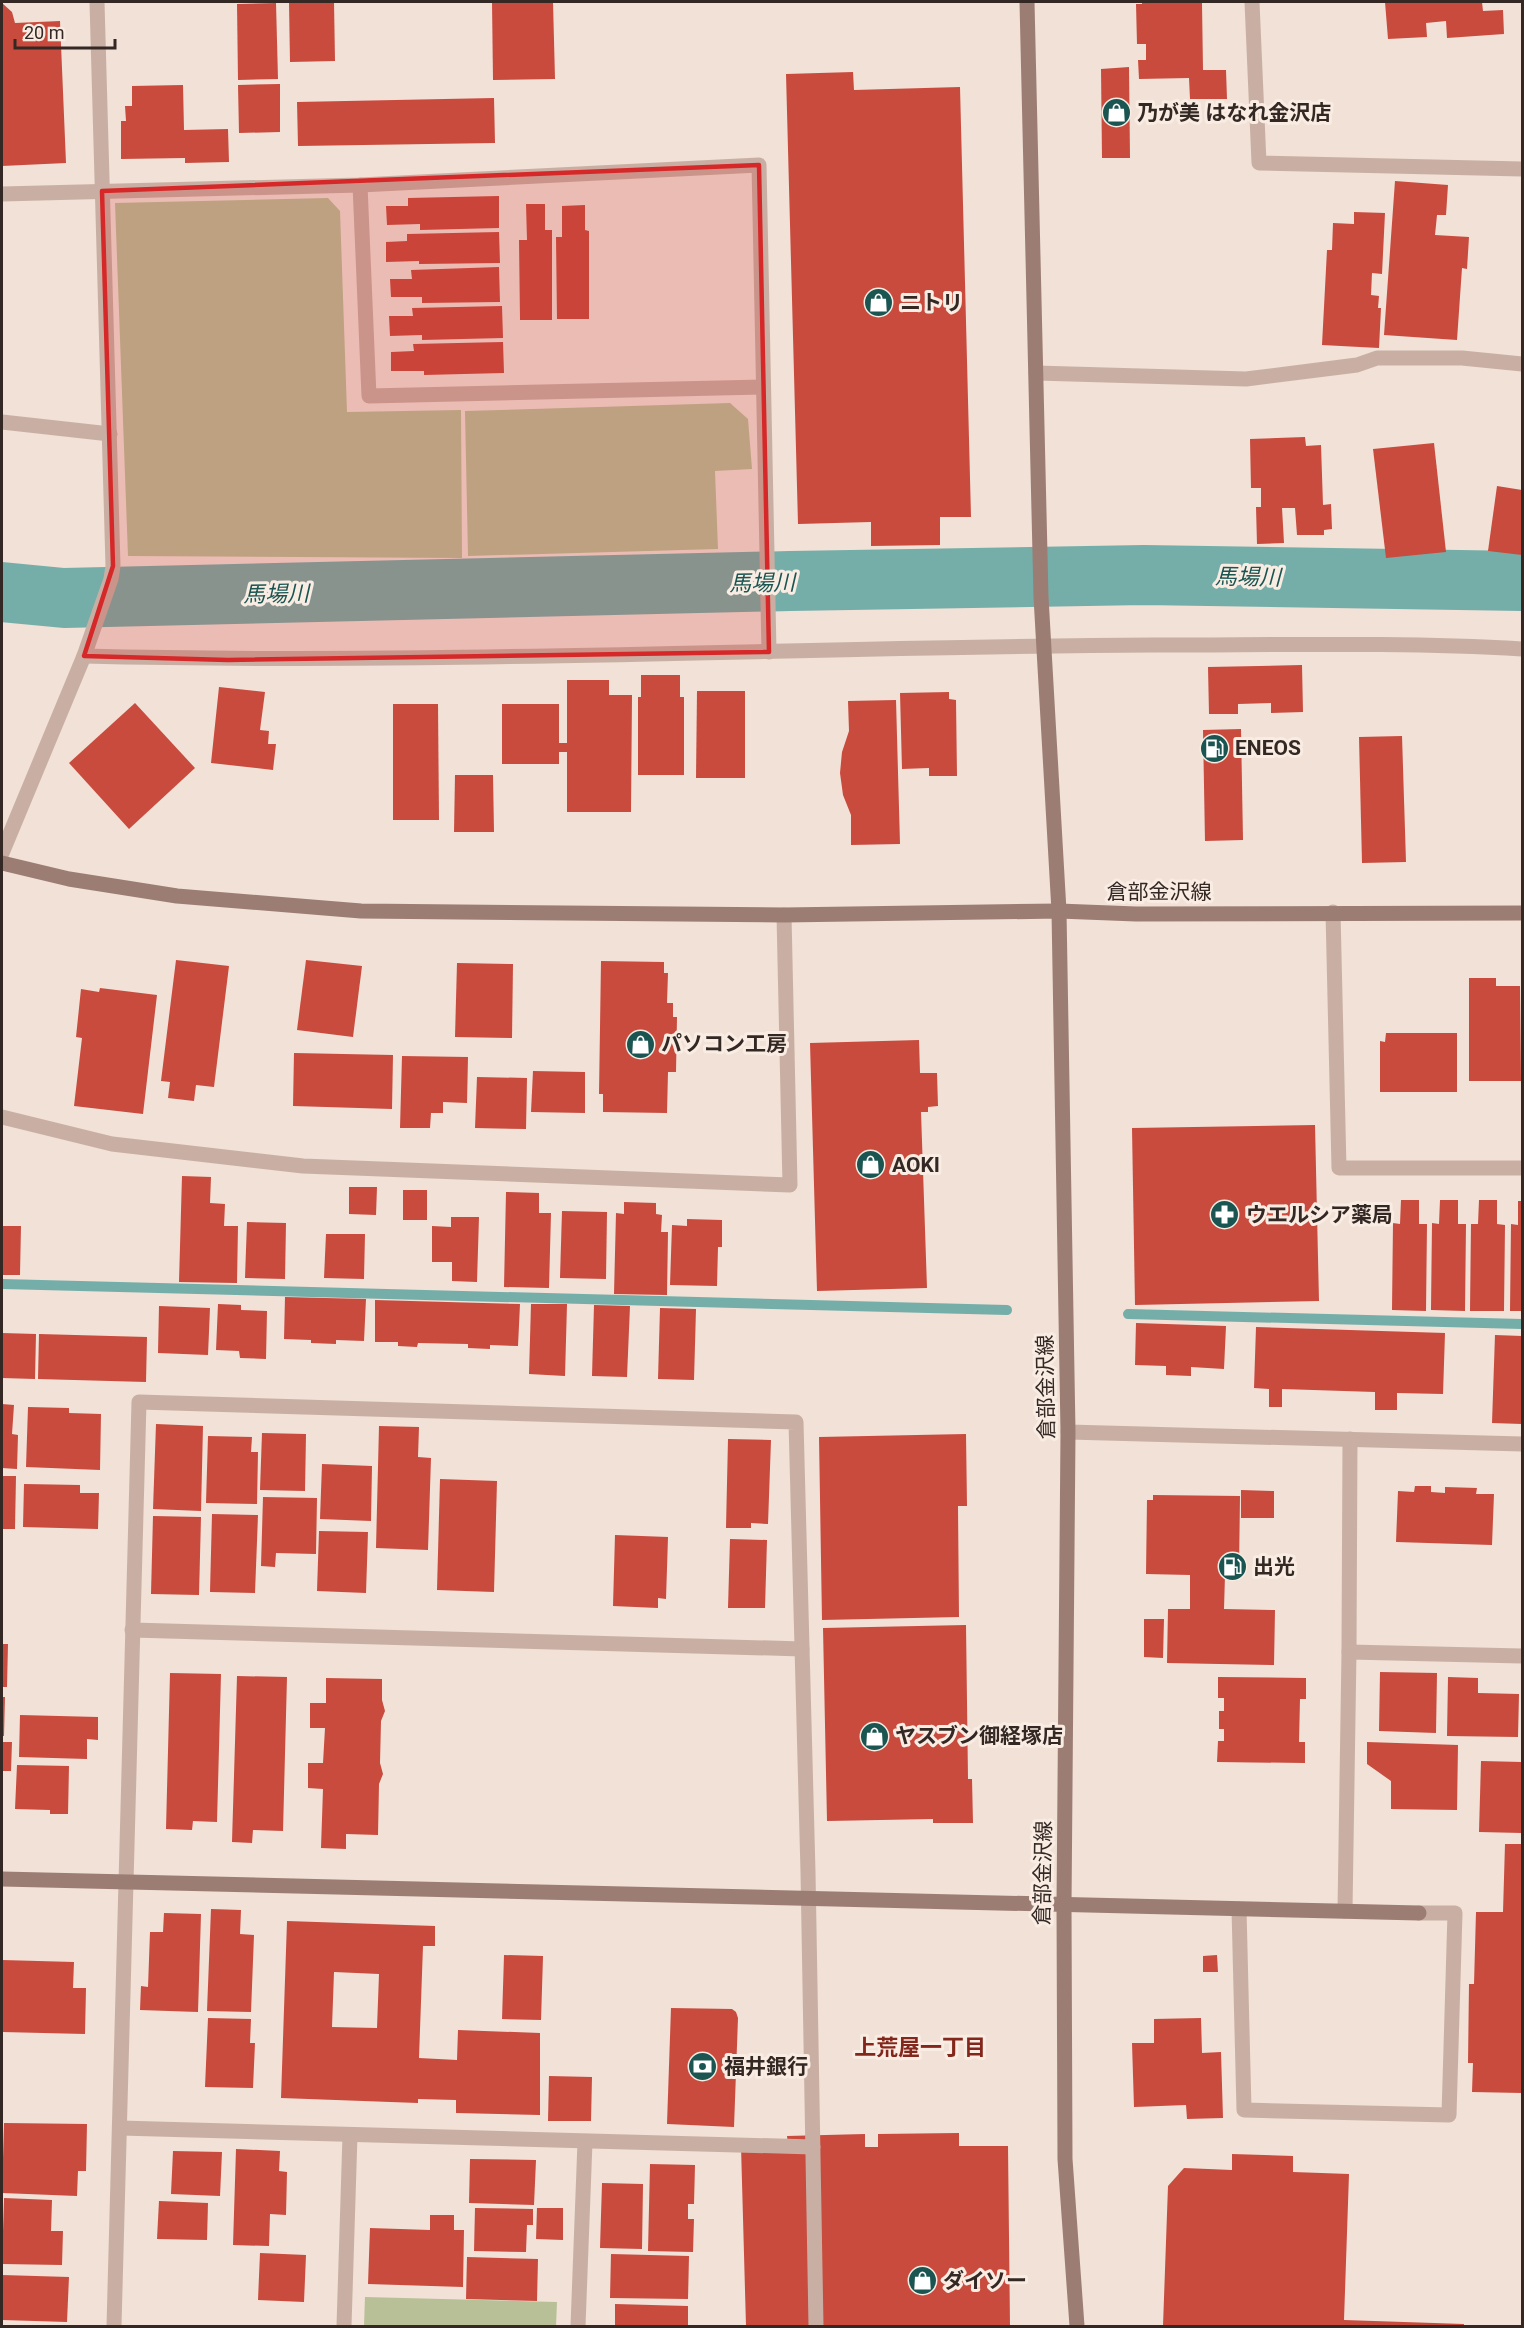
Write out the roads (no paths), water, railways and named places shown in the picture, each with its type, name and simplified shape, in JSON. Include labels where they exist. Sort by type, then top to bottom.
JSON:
[{"type":"street","points":[[2,853],[84,656],[111,579],[113,566],[97,2]]},
{"type":"street","points":[[2,863],[69,879],[177,896],[338,909],[455,913],[783,915],[1059,910],[1041,597],[1027,2]]},
{"type":"street","points":[[1252,2],[1259,163],[1522,169]]},
{"type":"street","points":[[2,194],[360,185],[759,165],[769,652]]},
{"type":"street","points":[[360,185],[369,396],[763,387]]},
{"type":"street","points":[[1036,373],[1246,379],[1358,365],[1377,358],[1462,358],[1522,364]]},
{"type":"street","points":[[2,422],[110,434]]},
{"type":"street","points":[[84,656],[228,660],[1044,646],[1427,644],[1522,649]]},
{"type":"street","name":"倉部金沢線","points":[[1077,2326],[1065,2159],[1064,1905],[1068,1432],[1059,910],[1136,914],[1522,913]]},
{"type":"street","points":[[1333,912],[1339,1168],[1522,1168]]},
{"type":"street","points":[[2,1117],[112,1144],[303,1166],[790,1185],[783,915]]},
{"type":"street","points":[[114,2326],[139,1402],[796,1422],[816,2326]]},
{"type":"street","points":[[1068,1432],[1522,1444]]},
{"type":"street","points":[[1346,1911],[1350,1439]]},
{"type":"street","points":[[132,1630],[802,1649]]},
{"type":"street","points":[[1349,1652],[1522,1656]]},
{"type":"street","points":[[2,1879],[1455,1914],[1449,2115],[1244,2110],[1239,1909]]},
{"type":"street","points":[[120,2128],[813,2147]]},
{"type":"street","points":[[344,2326],[350,2135]]},
{"type":"street","points":[[578,2326],[585,2142]]},
{"type":"waterway","name":"馬場川","points":[[2,592],[64,598],[1144,575],[1522,581]]},
{"type":"waterway","points":[[2,1284],[1007,1310]]},
{"type":"waterway","points":[[1128,1314],[1522,1324]]},
{"type":"place","name":"乃が美 はなれ金沢店","points":[[1116,113]]},
{"type":"place","name":"ニトリ","points":[[879,303]]},
{"type":"place","name":"ENEOS","points":[[1214,748]]},
{"type":"place","name":"パソコン工房","points":[[640,1044]]},
{"type":"place","name":"AOKI","points":[[871,1165]]},
{"type":"place","name":"ウエルシア薬局","points":[[1225,1215]]},
{"type":"place","name":"出光","points":[[1232,1567]]},
{"type":"place","name":"ヤスブン御経塚店","points":[[874,1736]]},
{"type":"place","name":"福井銀行","points":[[703,2067]]},
{"type":"place","name":"ダイソー","points":[[922,2281]]},
{"type":"district","name":"上荒屋一丁目","points":[[920,2047]]}]
